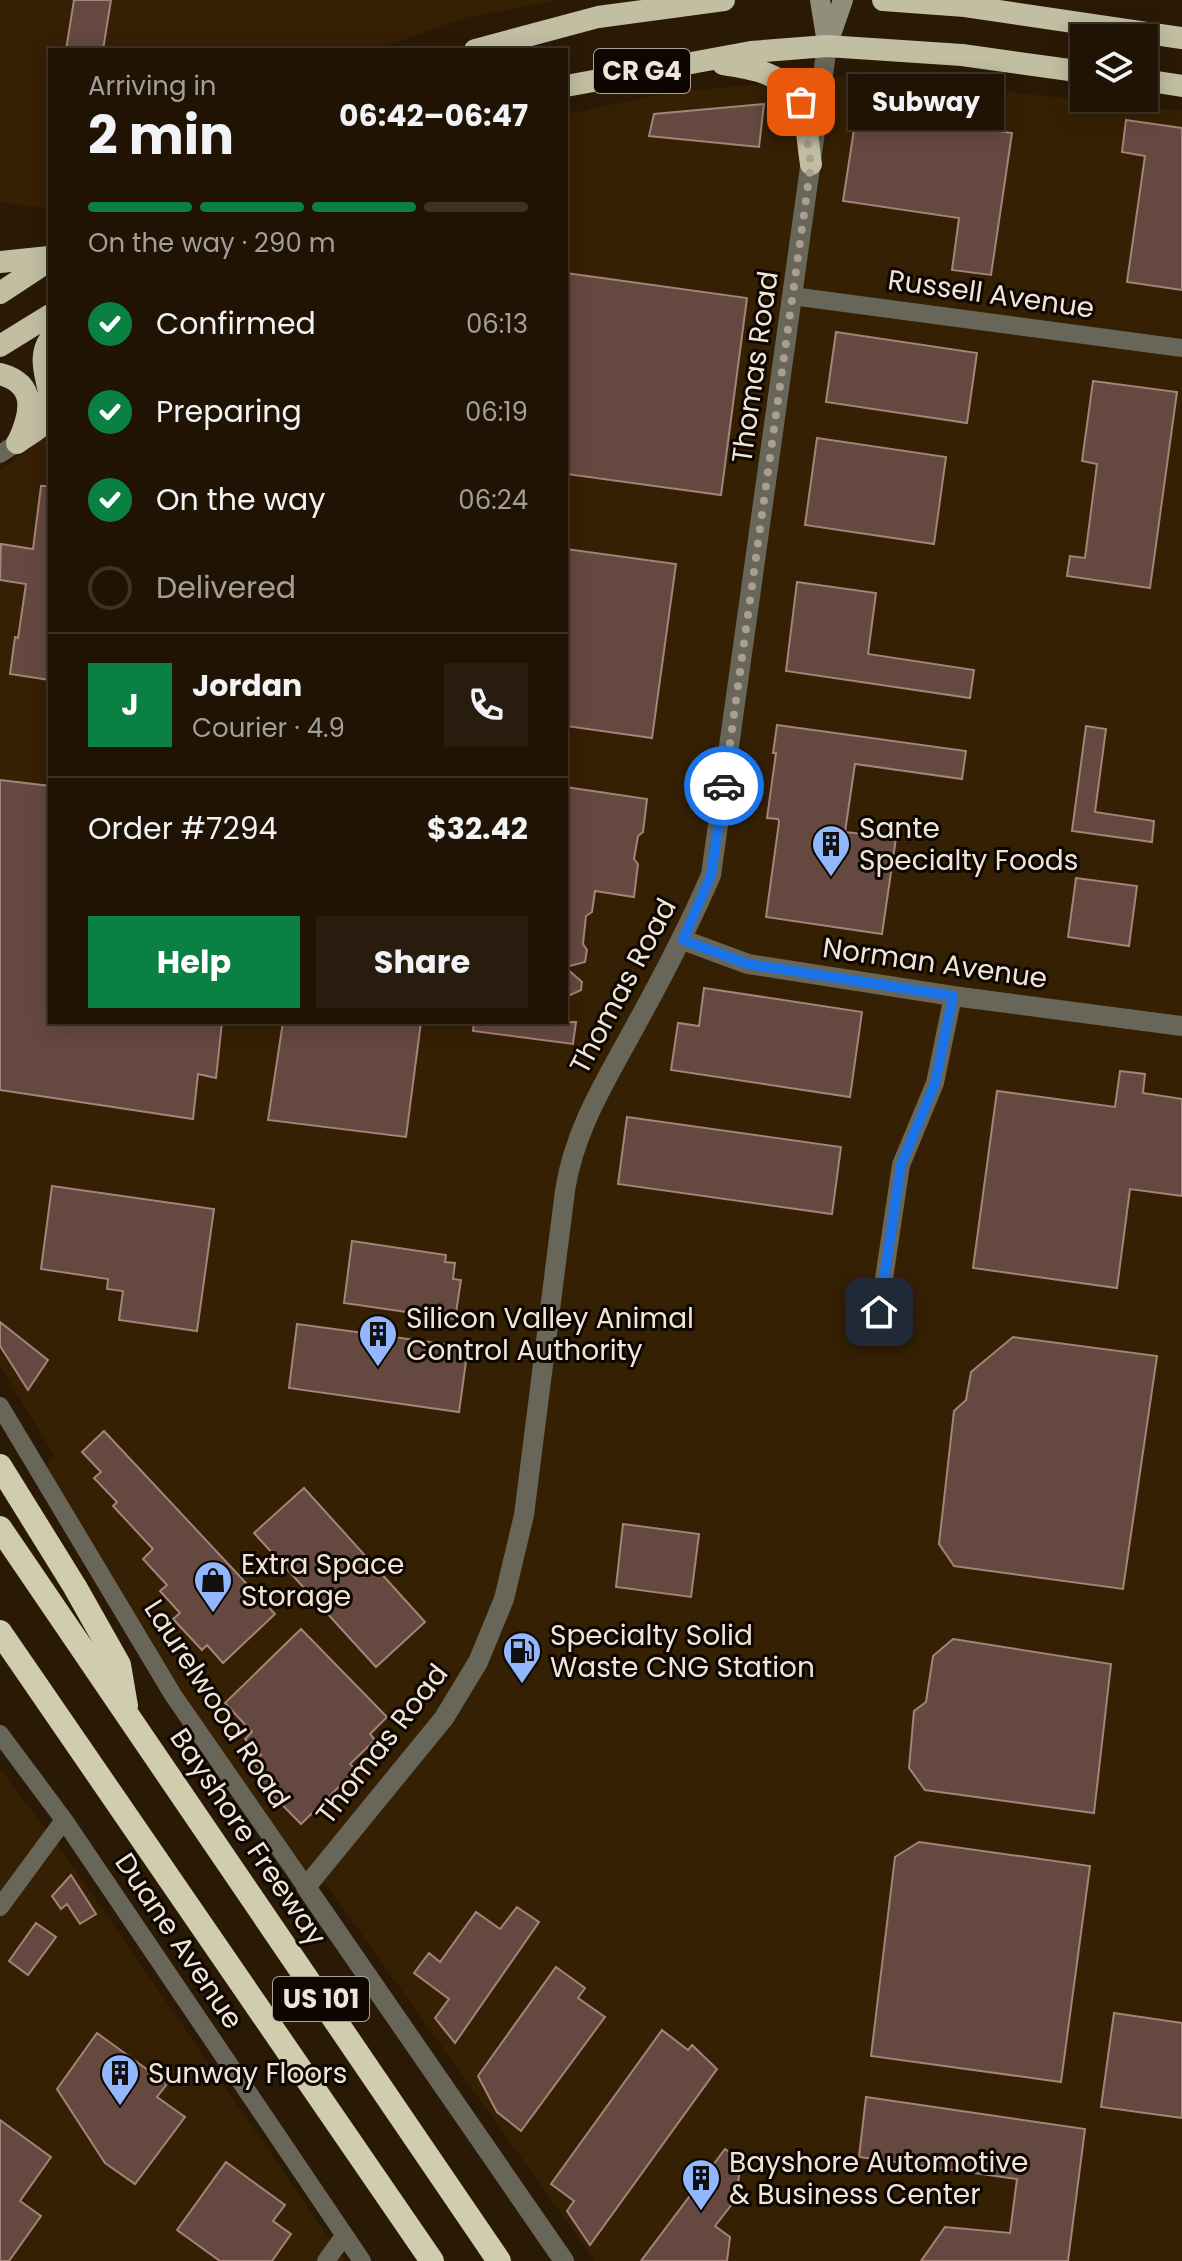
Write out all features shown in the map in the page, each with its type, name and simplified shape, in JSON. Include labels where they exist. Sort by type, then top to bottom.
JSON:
[{"type":"highway","name":"CR G4","points":[[482,48],[598,17],[724,0]]},
{"type":"highway","points":[[883,0],[958,3],[1182,38]]},
{"type":"highway","name":"CR G4","points":[[568,86],[751,52],[827,46],[962,55],[1070,70]]},
{"type":"highway","points":[[706,61],[760,70],[785,84],[801,102],[811,164]]},
{"type":"highway","points":[[1158,82],[1182,86]]},
{"type":"highway","points":[[0,262],[48,259]]},
{"type":"highway","points":[[0,293],[48,260]]},
{"type":"highway","points":[[0,346],[48,316]]},
{"type":"highway","points":[[48,343],[42,355],[48,391]]},
{"type":"highway","points":[[0,374],[16,381],[28,397],[30,412],[9,448]]},
{"type":"highway","points":[[9,448],[41,426],[47,418],[48,408]]},
{"type":"highway","points":[[0,1466],[119,1665],[128,1714]]},
{"type":"highway","name":"Bayshore Freeway","points":[[0,1528],[499,2261]]},
{"type":"highway","name":"US 101","points":[[0,1632],[432,2261]]},
{"type":"main road","points":[[820,0],[827,46]]},
{"type":"main road","points":[[827,46],[843,0]]},
{"type":"street","name":"Thomas Road","points":[[306,1887],[444,1718],[478,1662],[504,1599],[521,1538],[566,1181],[578,1136],[683,940],[711,875],[827,46]]},
{"type":"street","name":"Russell Avenue","points":[[792,296],[1182,348]]},
{"type":"street","name":"Norman Avenue","points":[[683,940],[748,964],[953,996],[1182,1026]]},
{"type":"street","points":[[879,1312],[901,1165],[935,1083],[953,996]]},
{"type":"street","name":"Laurelwood Road","points":[[0,1406],[173,1695],[564,2261]]},
{"type":"street","name":"Duane Avenue","points":[[0,1734],[64,1820],[362,2261]]},
{"type":"street","points":[[0,1907],[64,1820]]},
{"type":"street","points":[[326,2261],[344,2236]]},
{"type":"shaded area","points":[[0,0],[560,0],[468,17],[380,48],[48,48],[48,209],[0,202]]},
{"type":"shaded area","points":[[856,75],[1070,99],[1070,112],[1158,112],[1158,108],[1182,111],[1182,2261],[595,2261],[318,1873],[306,1887],[41,1474],[54,1455],[0,1366],[0,470],[48,435],[48,1024],[568,1024],[568,114],[669,93]]},
{"type":"shaded area","points":[[0,1769],[61,1849],[345,2261],[0,2261]]},
{"type":"building","points":[[74,0],[111,0],[103,48],[66,48]]},
{"type":"building","points":[[764,104],[759,147],[649,136],[654,114]]},
{"type":"building","points":[[857,110],[1012,133],[991,275],[952,270],[959,218],[843,201]]},
{"type":"building","points":[[1126,120],[1182,128],[1182,290],[1127,282],[1145,156],[1122,152]]},
{"type":"building","points":[[568,273],[747,298],[721,495],[568,474]]},
{"type":"building","points":[[836,332],[977,353],[967,423],[826,402]]},
{"type":"building","points":[[1093,381],[1177,392],[1150,588],[1067,576],[1070,556],[1085,558],[1097,464],[1082,461]]},
{"type":"building","points":[[817,438],[946,457],[934,544],[805,525]]},
{"type":"building","points":[[41,486],[48,486],[48,680],[10,674],[26,584],[0,580],[1,544],[33,549]]},
{"type":"building","points":[[568,549],[676,564],[652,738],[568,726]]},
{"type":"building","points":[[797,582],[876,593],[868,654],[974,670],[970,698],[786,671]]},
{"type":"building","points":[[777,725],[966,751],[962,779],[855,764],[845,832],[896,838],[882,934],[766,917],[779,822],[778,819],[767,818]]},
{"type":"building","points":[[1086,726],[1106,729],[1095,812],[1154,821],[1152,842],[1072,831]]},
{"type":"building","points":[[0,780],[48,786],[48,1024],[222,1024],[216,1078],[198,1074],[193,1119],[0,1090]]},
{"type":"building","points":[[568,787],[647,799],[643,832],[638,836],[634,859],[638,864],[634,897],[595,891],[592,912],[586,916],[585,962],[568,966]]},
{"type":"building","points":[[1076,878],[1137,886],[1129,946],[1068,937]]},
{"type":"building","points":[[568,970],[582,982],[581,990],[568,996]]},
{"type":"building","points":[[704,988],[862,1012],[850,1097],[671,1070],[678,1023],[699,1026]]},
{"type":"building","points":[[576,1022],[573,1044],[473,1031],[474,1024]]},
{"type":"building","points":[[283,1024],[421,1024],[406,1137],[268,1120]]},
{"type":"building","points":[[1120,1071],[1145,1074],[1143,1093],[1182,1099],[1182,1196],[1130,1189],[1117,1288],[973,1268],[997,1091],[1115,1107]]},
{"type":"building","points":[[627,1117],[841,1147],[832,1214],[618,1184]]},
{"type":"building","points":[[52,1186],[214,1209],[197,1331],[119,1320],[123,1291],[107,1289],[108,1279],[41,1269]]},
{"type":"building","points":[[352,1241],[446,1255],[445,1262],[455,1263],[453,1279],[461,1280],[455,1319],[344,1303]]},
{"type":"building","points":[[0,1322],[48,1360],[28,1390],[0,1346]]},
{"type":"building","name":"Silicon Valley Animal Control Authority","points":[[297,1324],[468,1347],[459,1412],[289,1388]]},
{"type":"building","points":[[1013,1337],[1157,1356],[1123,1589],[954,1566],[939,1544],[954,1411],[966,1400],[971,1372]]},
{"type":"building","points":[[104,1431],[275,1614],[223,1663],[207,1645],[202,1650],[173,1619],[180,1613],[160,1591],[167,1585],[143,1559],[153,1549],[113,1506],[117,1502],[94,1478],[101,1472],[82,1452]]},
{"type":"building","points":[[304,1488],[425,1622],[376,1667],[254,1533]]},
{"type":"building","points":[[623,1524],[699,1534],[691,1597],[616,1587]]},
{"type":"building","points":[[301,1629],[387,1717],[370,1734],[375,1740],[350,1764],[356,1770],[301,1824],[260,1782],[266,1777],[253,1763],[261,1755],[245,1739],[252,1732],[225,1703]]},
{"type":"building","points":[[953,1639],[1111,1664],[1094,1813],[925,1790],[909,1768],[914,1711],[926,1702],[933,1656]]},
{"type":"building","points":[[919,1842],[1090,1866],[1061,2082],[871,2056],[895,1857]]},
{"type":"building","points":[[71,1875],[96,1914],[80,1924],[67,1904],[61,1909],[52,1896]]},
{"type":"building","points":[[517,1907],[539,1922],[455,2043],[435,2018],[449,1999],[414,1973],[429,1953],[440,1962],[476,1912],[500,1929]]},
{"type":"building","points":[[36,1923],[56,1937],[28,1975],[9,1961]]},
{"type":"building","points":[[556,1967],[585,1988],[578,1998],[605,2017],[521,2131],[497,2112],[478,2076]]},
{"type":"building","points":[[1114,2013],[1182,2023],[1182,2118],[1101,2107]]},
{"type":"building","points":[[662,2030],[688,2050],[692,2045],[717,2069],[590,2245],[567,2211],[574,2201],[551,2184]]},
{"type":"building","name":"Sunway Floors","points":[[97,2033],[167,2084],[157,2097],[185,2117],[135,2184],[105,2163],[57,2089]]},
{"type":"building","points":[[866,2097],[1085,2129],[1068,2261],[921,2261],[945,2227],[1010,2233],[1017,2179],[859,2157]]},
{"type":"building","points":[[0,2120],[51,2157],[20,2201],[41,2216],[9,2261],[0,2261]]},
{"type":"building","name":"Bayshore Automotive & Business Center","points":[[725,2149],[741,2160],[736,2199],[715,2226],[730,2237],[727,2261],[641,2261]]},
{"type":"building","points":[[226,2162],[285,2205],[273,2221],[291,2234],[272,2261],[220,2261],[177,2230]]},
{"type":"way so far","points":[[724,786],[811,164],[801,102]]},
{"type":"place","name":"Subway","points":[[801,102]]},
{"type":"place","name":"Sante Specialty Foods","points":[[831,878]]},
{"type":"place","name":"Silicon Valley Animal Control Authority","points":[[378,1368]]},
{"type":"place","name":"Extra Space Storage","points":[[213,1614]]},
{"type":"place","name":"Specialty Solid Waste CNG Station","points":[[522,1685]]},
{"type":"place","name":"Sunway Floors","points":[[120,2107]]},
{"type":"place","name":"Bayshore Automotive & Business Center","points":[[701,2212]]},
{"type":"route","points":[[724,786],[711,875],[683,940],[748,964],[953,996],[935,1083],[901,1165],[879,1312]]}]
